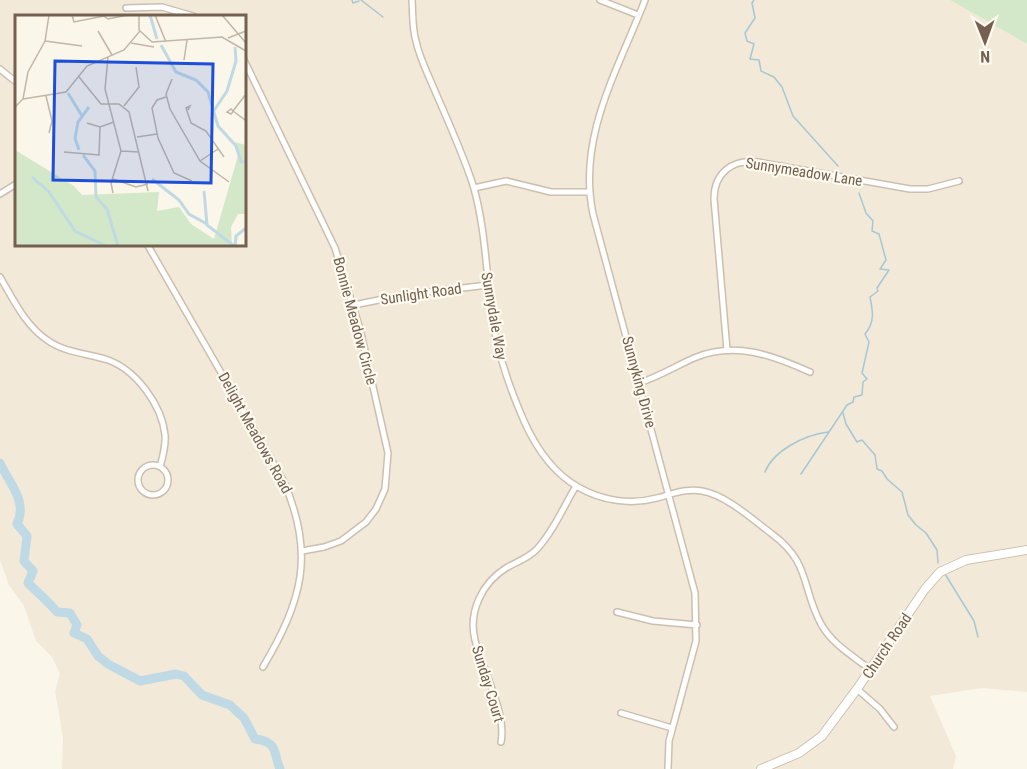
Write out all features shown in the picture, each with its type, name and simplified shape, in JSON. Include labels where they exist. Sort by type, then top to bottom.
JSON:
[{"type":"street","name":"Sunnydale Way","points":[[412,0],[414,31],[419,52],[474,188],[500,357],[517,406],[546,459],[576,486],[596,496],[618,501],[641,501],[690,490],[714,494],[783,543],[801,566],[817,616],[825,630],[837,644],[871,670]]},
{"type":"street","points":[[600,0],[638,15]]},
{"type":"street","name":"Sunnyking Drive","points":[[645,0],[594,128],[589,160],[589,192],[694,583],[697,625],[692,659],[668,747],[668,769]]},
{"type":"street","points":[[126,8],[162,7],[190,15]]},
{"type":"street","name":"Bonnie Meadow Circle","points":[[246,64],[335,248],[354,305],[387,445],[387,483],[376,509],[356,531],[333,544],[302,551]]},
{"type":"street","points":[[0,69],[15,81]]},
{"type":"street","name":"Sunnymeadow Lane","points":[[727,350],[714,199],[717,180],[729,167],[750,161],[910,189],[928,189],[959,182]]},
{"type":"street","points":[[474,188],[506,181],[551,192],[589,192]]},
{"type":"street","points":[[0,194],[15,185]]},
{"type":"street","name":"Delight Meadows Road","points":[[148,246],[283,480],[297,518],[302,551],[295,603],[283,632],[263,668]]},
{"type":"street","points":[[0,277],[25,317],[47,340],[63,349],[117,364],[140,384],[158,412],[164,429],[164,450],[160,467]]},
{"type":"street","name":"Sunlight Road","points":[[354,305],[403,295],[488,285]]},
{"type":"street","points":[[639,383],[697,357],[727,350],[770,355],[810,372]]},
{"type":"street","points":[[149,466],[160,467],[167,473],[167,486],[158,495],[148,494],[139,483],[141,472],[149,466]]},
{"type":"street","name":"Sunday Court","points":[[501,742],[502,724],[474,635],[475,610],[483,590],[495,577],[532,555],[541,545],[576,486]]},
{"type":"street","name":"Church Road","points":[[761,769],[799,753],[817,741],[871,670],[925,589],[940,572],[966,560],[1027,550]]},
{"type":"street","points":[[617,612],[660,622],[697,625]]},
{"type":"street","points":[[857,689],[880,708],[894,727]]},
{"type":"street","points":[[621,713],[672,728]]},
{"type":"shaded area","points":[[0,0],[950,0],[1027,44],[1027,545],[965,555],[944,564],[928,579],[893,634],[820,733],[798,750],[755,769],[62,769],[63,737],[55,691],[60,674],[52,657],[36,641],[24,606],[9,585],[0,560]]},
{"type":"shaded area","points":[[1027,553],[1027,692],[982,688],[930,696],[956,756],[953,769],[769,769],[802,755],[829,733],[938,578],[958,565]]},
{"type":"green space","points":[[950,0],[1027,0],[1027,44]]},
{"type":"waterway","points":[[352,0],[353,3],[359,1]]},
{"type":"waterway","points":[[361,0],[383,17]]},
{"type":"waterway","points":[[754,0],[752,3],[755,18],[745,33],[747,41],[754,44],[750,59],[759,60],[761,71],[774,77],[782,87],[793,116],[838,166]]},
{"type":"waterway","points":[[801,474],[847,405],[853,402],[854,397],[862,395],[863,382],[867,379],[862,373],[869,342],[865,334],[872,317],[870,297],[878,291],[877,288],[889,270],[880,269],[886,260],[879,234],[872,231],[873,221],[866,213],[859,193]]},
{"type":"waterway","points":[[843,413],[846,424],[857,442],[862,440],[875,455],[877,469],[882,471],[887,479],[902,492],[908,515],[926,533],[937,550],[938,563]]},
{"type":"waterway","points":[[765,472],[775,457],[790,445],[828,432]]},
{"type":"waterway","points":[[0,463],[19,500],[20,516],[17,524],[27,536],[24,561],[33,571],[28,583],[57,612],[70,613],[77,625],[74,633],[87,639],[98,656],[108,664],[140,681],[176,674],[184,676],[202,695],[230,705],[244,718],[255,739],[263,740],[272,746],[280,769]]},
{"type":"waterway","points":[[945,574],[974,621],[978,637]]}]
